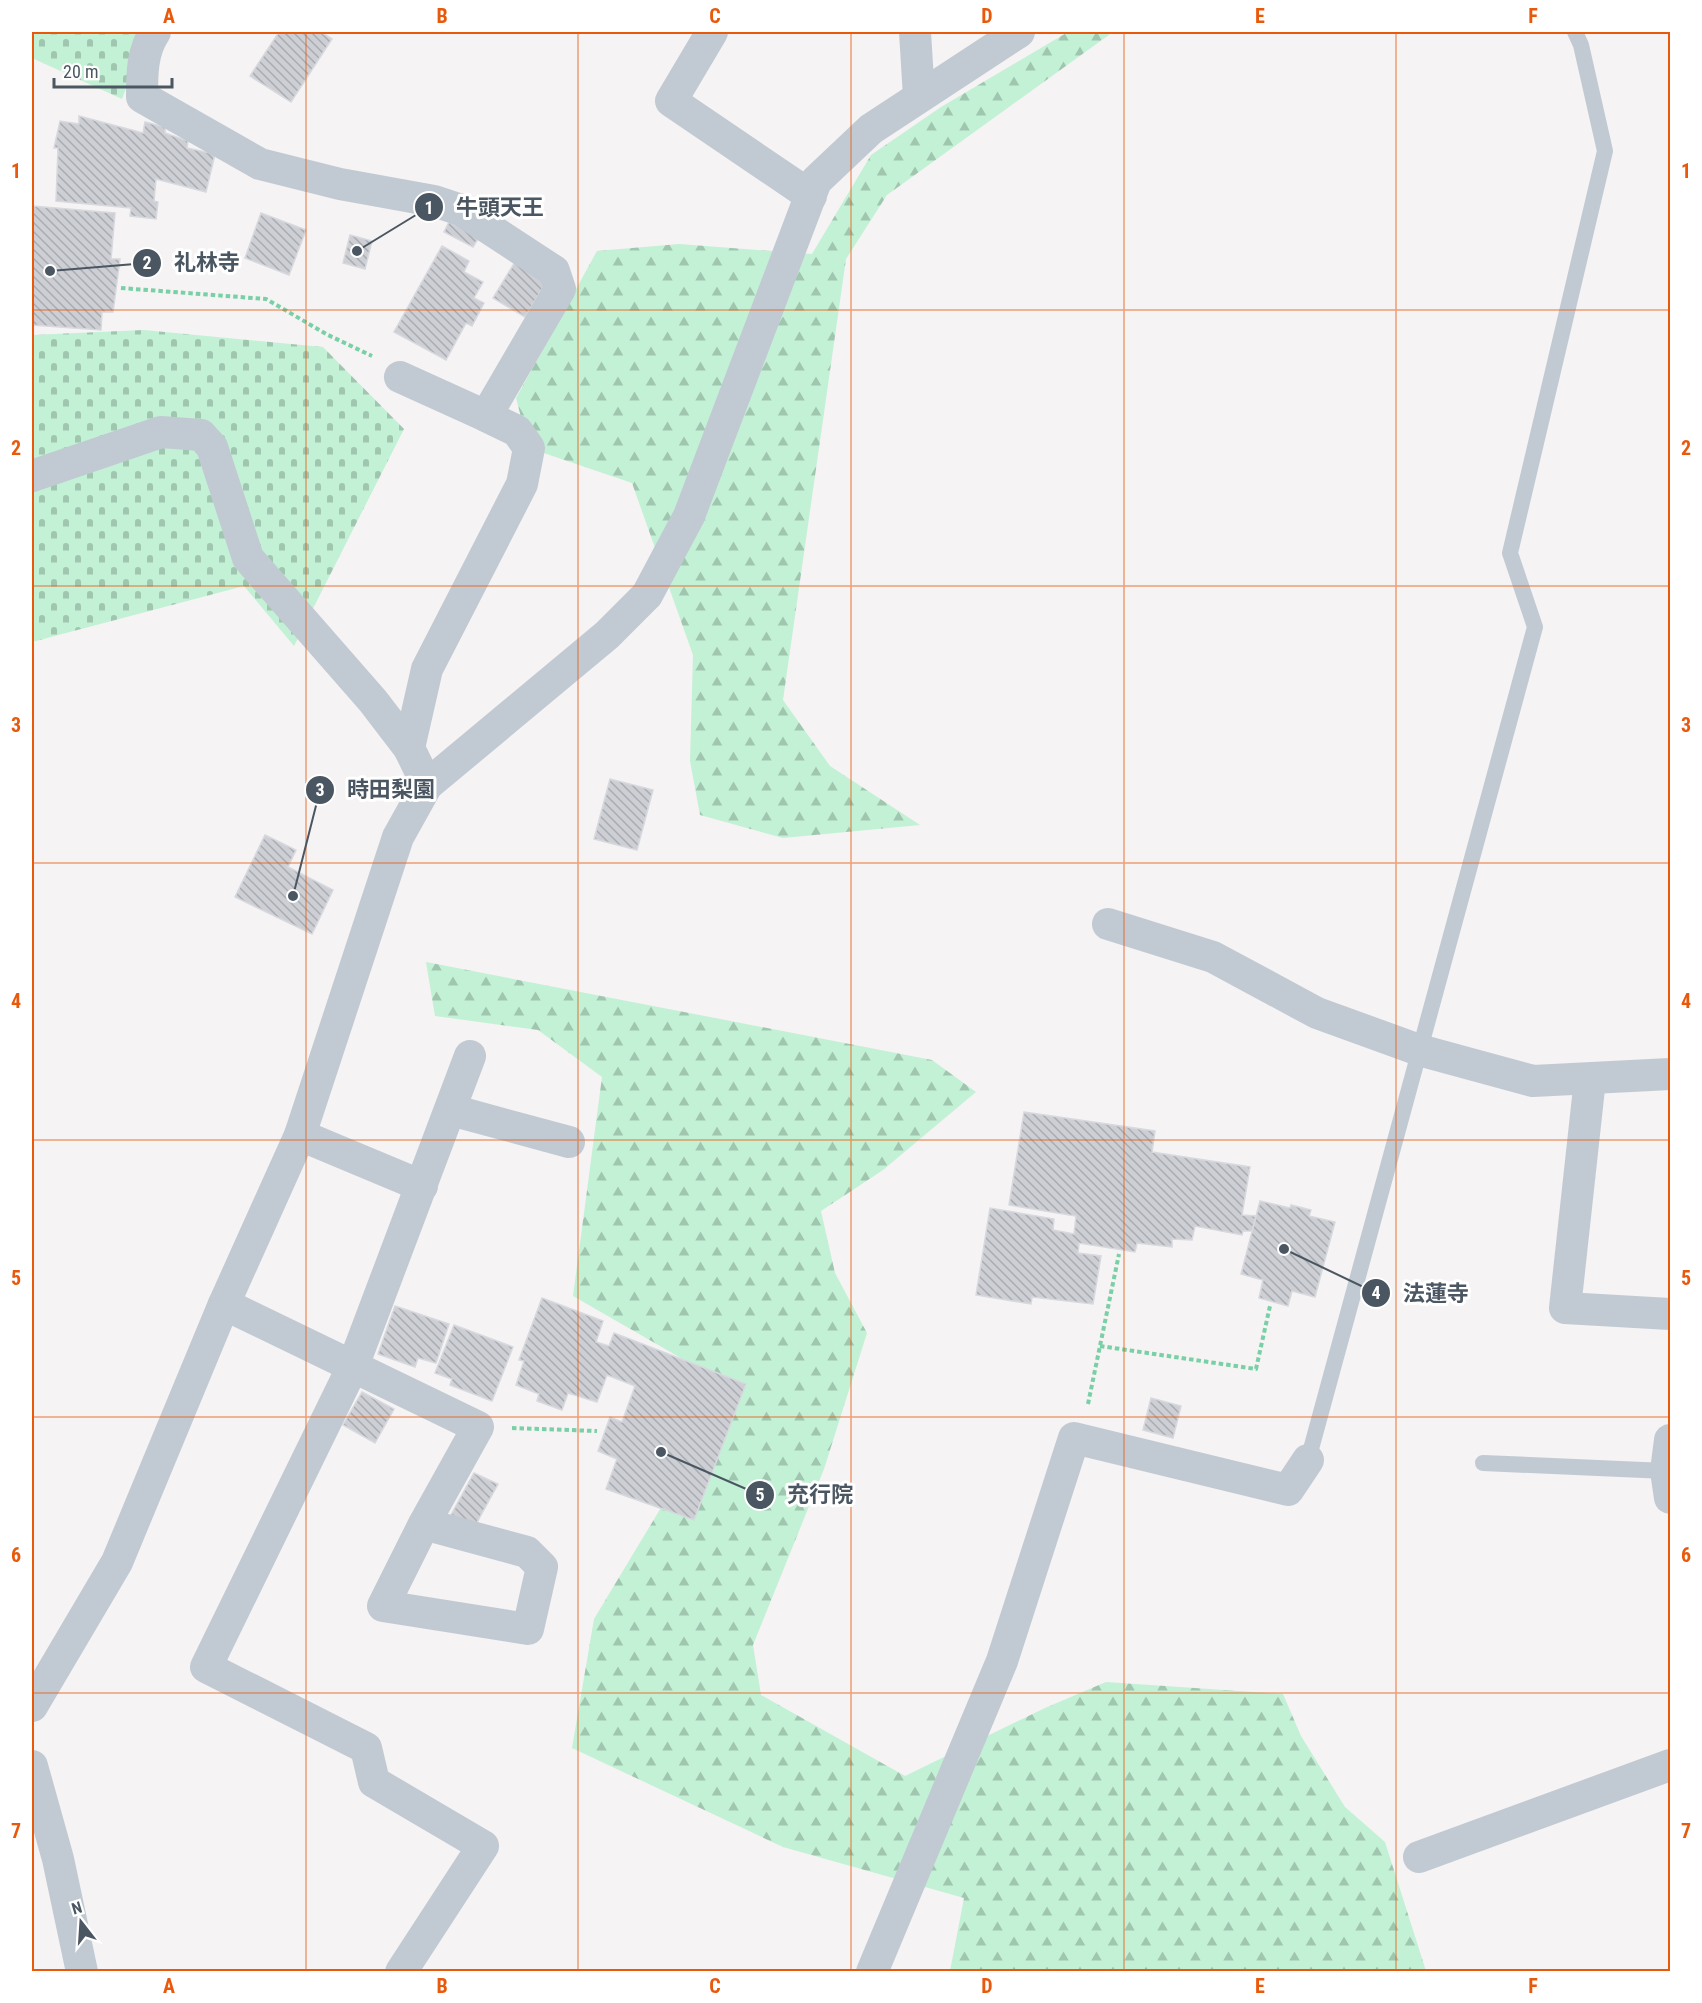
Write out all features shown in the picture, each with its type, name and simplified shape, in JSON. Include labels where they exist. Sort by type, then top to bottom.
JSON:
[{"type":"street","points":[[155,32],[149,41],[142,66],[141,97],[260,164],[340,184],[434,201],[461,210],[554,271],[560,289],[486,416]]},
{"type":"street","points":[[712,32],[671,101],[811,196]]},
{"type":"street","points":[[915,32],[919,97]]},
{"type":"street","points":[[32,1706],[117,1562],[224,1304],[300,1135],[398,837],[427,785],[607,635],[647,595],[689,516],[816,181],[871,129],[1019,32]]},
{"type":"street","points":[[400,377],[517,431],[530,448],[522,484],[427,669],[409,748]]},
{"type":"street","points":[[32,476],[161,432],[201,435],[212,447],[248,558],[373,701],[409,748],[427,785]]},
{"type":"street","points":[[1108,924],[1213,957],[1317,1013],[1419,1050],[1533,1082],[1671,1074]]},
{"type":"street","points":[[401,1971],[483,1846],[374,1782],[366,1749],[206,1667],[353,1366],[470,1056]]},
{"type":"street","points":[[1590,1078],[1565,1308],[1671,1314]]},
{"type":"street","points":[[451,1110],[569,1142]]},
{"type":"street","points":[[300,1135],[422,1186]]},
{"type":"street","points":[[224,1304],[478,1427],[424,1524],[383,1606],[528,1629],[542,1567],[527,1552],[424,1524]]},
{"type":"street","points":[[872,1971],[1002,1660],[1074,1438],[1288,1490],[1308,1460]]},
{"type":"street","points":[[1668,1485],[1671,1440]]},
{"type":"street","points":[[1419,1857],[1671,1765]]},
{"type":"street","points":[[32,1766],[58,1859],[82,1971]]},
{"type":"lane","points":[[1308,1460],[1534,627],[1510,553],[1605,151],[1581,45],[1575,32]]},
{"type":"lane","points":[[1483,1463],[1668,1485]]},
{"type":"path","points":[[121,288],[266,299],[328,335],[392,365],[400,377]]},
{"type":"path","points":[[1080,1439],[1119,1254]]},
{"type":"path","points":[[1100,1346],[1256,1369],[1270,1306]]},
{"type":"path","points":[[478,1427],[597,1431]]},
{"type":"green space","points":[[32,32],[147,32],[122,99],[32,58]]},
{"type":"green space","points":[[1068,32],[1113,32],[887,195],[846,259],[783,700],[830,766],[920,825],[783,838],[700,815],[690,761],[693,655],[632,483],[529,448],[516,398],[597,251],[679,244],[812,254],[871,155],[941,107]]},
{"type":"green space","points":[[144,330],[323,347],[404,429],[294,646],[244,586],[32,642],[32,335]]},
{"type":"green space","points":[[426,962],[932,1060],[976,1092],[883,1170],[821,1211],[835,1273],[867,1333],[824,1469],[753,1645],[761,1695],[905,1776],[1045,1708],[1106,1682],[1283,1694],[1301,1736],[1345,1807],[1385,1842],[1426,1971],[950,1971],[964,1898],[783,1847],[572,1748],[594,1619],[733,1388],[573,1296],[602,1077],[538,1030],[435,1016]]},
{"type":"building","points":[[279,32],[321,32],[332,39],[291,102],[250,76]]},
{"type":"building","points":[[79,116],[143,133],[145,122],[165,127],[165,133],[188,141],[187,148],[215,154],[206,192],[156,179],[154,201],[158,202],[156,219],[130,216],[131,208],[56,201],[58,148],[54,148],[60,121],[79,124]]},
{"type":"building","points":[[32,206],[115,213],[111,259],[120,259],[113,312],[102,312],[101,330],[32,325]]},
{"type":"building","points":[[261,213],[306,230],[289,275],[245,258]]},
{"type":"building","points":[[449,222],[479,237],[473,247],[444,232]]},
{"type":"building","points":[[350,235],[372,241],[365,269],[343,263]]},
{"type":"building","points":[[442,246],[469,261],[464,272],[483,282],[474,298],[484,303],[472,326],[466,323],[446,360],[394,332]]},
{"type":"building","points":[[515,262],[547,281],[525,317],[493,298]]},
{"type":"building","points":[[610,779],[653,790],[637,850],[594,839]]},
{"type":"building","points":[[265,835],[296,850],[288,867],[333,890],[312,934],[235,897]]},
{"type":"building","points":[[1024,1112],[1155,1131],[1152,1152],[1250,1167],[1242,1215],[1256,1216],[1252,1231],[1243,1231],[1242,1235],[1195,1226],[1192,1240],[1172,1239],[1172,1247],[1137,1243],[1135,1252],[1079,1243],[1078,1253],[1101,1256],[1093,1304],[1032,1297],[1031,1304],[976,1295],[990,1208],[1054,1219],[1053,1230],[1074,1234],[1076,1216],[1009,1205]]},
{"type":"building","points":[[1260,1201],[1311,1210],[1309,1216],[1335,1222],[1315,1297],[1292,1291],[1288,1306],[1259,1298],[1263,1280],[1241,1274]]},
{"type":"building","points":[[542,1298],[603,1321],[596,1342],[609,1346],[614,1333],[746,1384],[694,1520],[606,1489],[617,1459],[598,1451],[610,1417],[622,1422],[635,1386],[607,1375],[597,1402],[568,1393],[562,1410],[537,1401],[539,1394],[516,1385],[524,1361],[519,1360]]},
{"type":"building","points":[[395,1306],[449,1324],[436,1363],[418,1358],[415,1367],[378,1354]]},
{"type":"building","points":[[454,1325],[513,1347],[492,1401],[450,1385],[452,1379],[435,1373]]},
{"type":"building","points":[[362,1392],[394,1409],[375,1443],[343,1425]]},
{"type":"building","points":[[1151,1398],[1181,1406],[1173,1438],[1143,1430]]},
{"type":"building","points":[[474,1473],[498,1484],[475,1526],[451,1515]]},
{"type":"place","name":"牛頭天王","points":[[357,251]]},
{"type":"place","name":"礼林寺","points":[[50,271]]},
{"type":"place","name":"時田梨園","points":[[293,896]]},
{"type":"place","name":"法蓮寺","points":[[1284,1249]]},
{"type":"place","name":"充行院","points":[[661,1452]]}]
